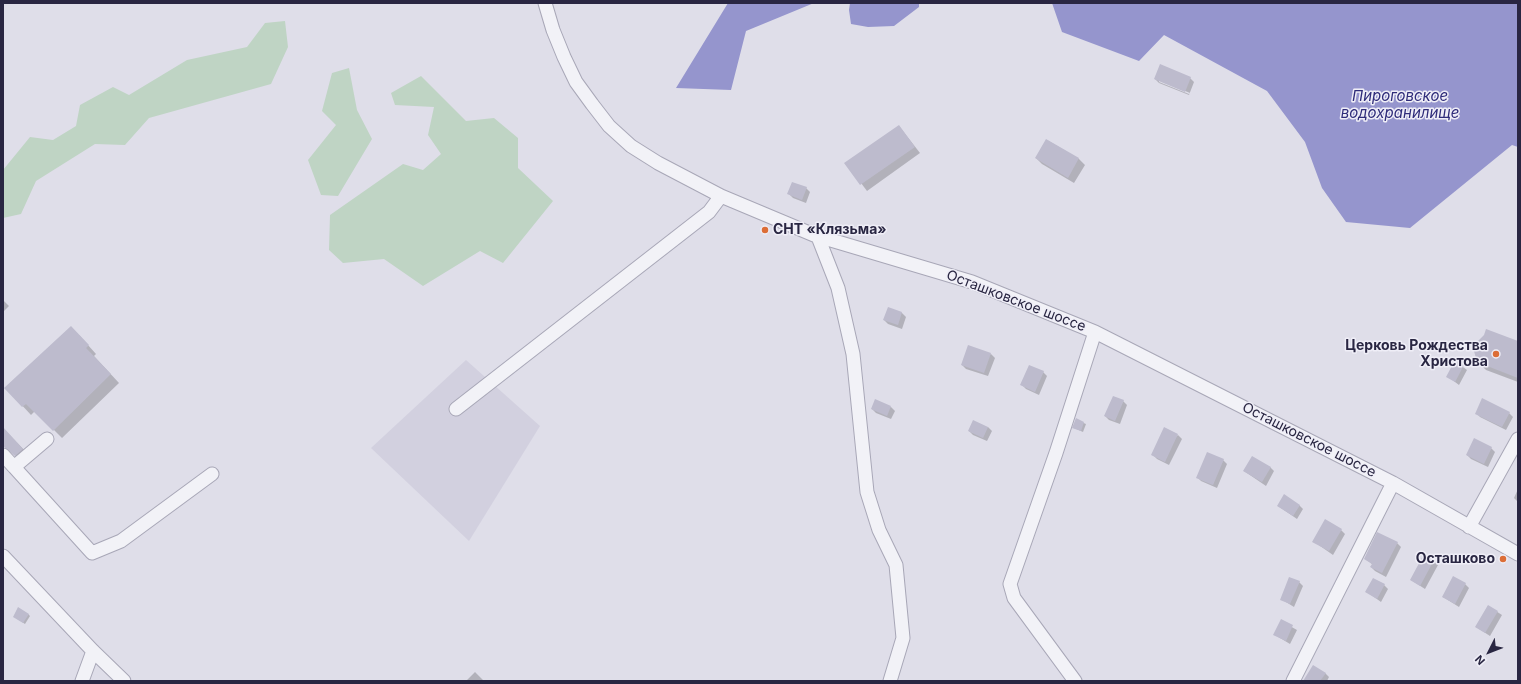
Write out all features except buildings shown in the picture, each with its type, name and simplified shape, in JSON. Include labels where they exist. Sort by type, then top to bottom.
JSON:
[{"type":"street","name":"Осташковское шоссе","points":[[545,3],[553,30],[576,82],[609,126],[631,146],[658,163],[720,196],[818,237],[972,282],[1095,332],[1393,482],[1468,527],[1518,554]]},
{"type":"street","points":[[456,409],[709,212],[720,196]]},
{"type":"street","points":[[818,237],[838,288],[853,354],[867,492],[879,530],[896,565],[903,638],[892,677]]},
{"type":"street","points":[[1075,681],[1014,598],[1010,584],[1056,453],[1095,332]]},
{"type":"street","points":[[14,467],[47,439]]},
{"type":"street","points":[[1468,527],[1518,439]]},
{"type":"street","points":[[3,455],[92,553],[121,541],[212,474]]},
{"type":"street","points":[[1293,681],[1393,482]]},
{"type":"street","points":[[3,556],[93,652],[124,681]]},
{"type":"street","points":[[82,681],[93,652]]},
{"type":"shaded area","points":[[466,360],[540,426],[469,541],[371,448]]},
{"type":"green space","points":[[285,21],[288,47],[271,84],[149,118],[125,145],[95,144],[36,181],[21,214],[3,218],[3,170],[30,137],[53,140],[76,126],[80,105],[113,87],[129,95],[187,60],[247,47],[265,23]]},
{"type":"green space","points":[[349,68],[357,110],[372,139],[338,196],[321,195],[308,160],[336,125],[322,111],[332,73]]},
{"type":"green space","points":[[421,76],[466,121],[494,118],[518,138],[518,168],[553,201],[503,263],[480,251],[423,286],[384,259],[343,263],[329,250],[330,215],[403,164],[423,170],[441,154],[428,135],[434,107],[395,105],[391,93]]},
{"type":"water","points":[[728,3],[814,3],[746,31],[731,90],[676,88]]},
{"type":"water","points":[[850,3],[919,3],[919,7],[894,26],[868,27],[851,24],[849,10]]},
{"type":"water","name":"Пироговское водохранилище","points":[[1052,3],[1518,3],[1518,147],[1512,145],[1410,228],[1346,222],[1322,188],[1305,142],[1267,91],[1164,35],[1139,61],[1062,32]]},
{"type":"place","name":"СНТ «Клязьма»","points":[[765,230]]},
{"type":"place","name":"Церковь Рождества Христова","points":[[1496,354]]},
{"type":"place","name":"Осташково","points":[[1503,559]]}]
